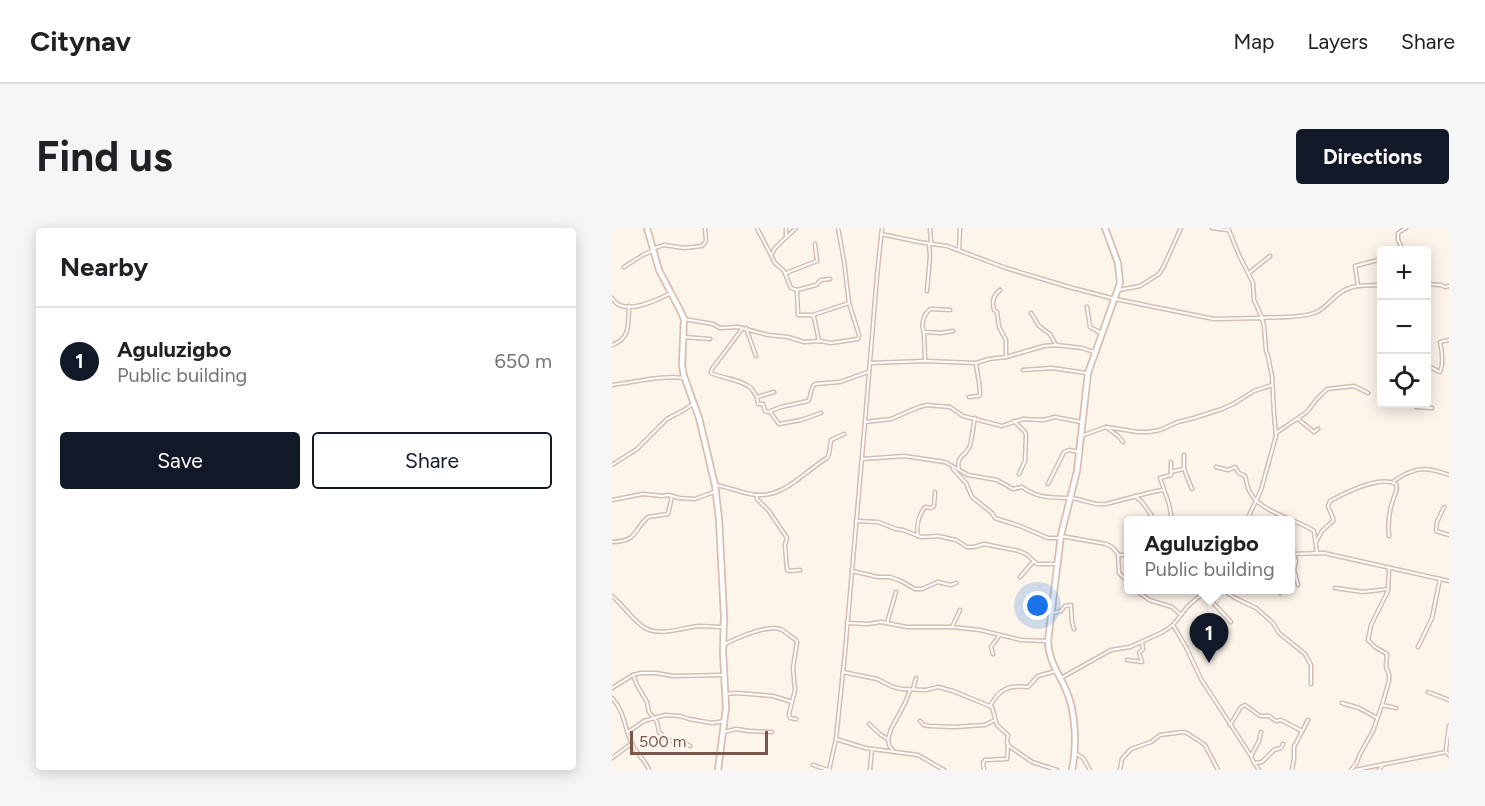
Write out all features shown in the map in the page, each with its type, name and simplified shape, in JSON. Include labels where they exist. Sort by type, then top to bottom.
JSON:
[{"type":"main road","points":[[647,228],[658,270],[684,319],[682,365],[705,437],[716,485],[724,627],[725,694],[724,732],[718,770]]},
{"type":"main road","points":[[1072,770],[1075,753],[1069,698],[1050,658],[1048,642],[1061,537],[1077,471],[1088,373],[1119,290],[1118,264],[1105,228]]},
{"type":"street","points":[[624,267],[664,245],[684,248],[702,246],[706,241],[705,228]]},
{"type":"street","points":[[757,228],[776,264],[786,273],[791,288],[796,291],[816,285],[821,280],[830,279]]},
{"type":"street","points":[[786,228],[786,237]]},
{"type":"street","points":[[771,255],[775,248],[796,228]]},
{"type":"street","points":[[684,319],[713,324],[720,328],[744,328],[804,342],[838,343],[859,338],[849,303],[838,228]]},
{"type":"street","points":[[813,765],[828,770],[836,739],[882,228]]},
{"type":"street","points":[[927,291],[930,228]]},
{"type":"street","points":[[958,250],[960,228]]},
{"type":"street","points":[[1119,290],[1140,286],[1159,274],[1181,228]]},
{"type":"street","points":[[1212,228],[1228,229],[1253,283],[1254,300],[1262,318],[1273,385],[1276,433],[1274,445],[1265,476],[1249,516]]},
{"type":"street","points":[[1401,246],[1398,234],[1406,228]]},
{"type":"street","points":[[880,234],[947,246],[1006,268],[1115,299],[1214,319],[1298,316],[1314,313],[1346,289],[1377,285]]},
{"type":"street","points":[[786,273],[817,261],[815,244]]},
{"type":"street","points":[[1247,273],[1270,256]]},
{"type":"street","points":[[1358,286],[1355,266],[1377,260]]},
{"type":"street","points":[[1431,284],[1449,286]]},
{"type":"street","points":[[1000,290],[993,298],[992,306],[997,312],[999,327],[1006,340],[1006,357]]},
{"type":"street","points":[[796,291],[798,315],[813,315],[849,303]]},
{"type":"street","points":[[612,298],[613,302],[619,305],[629,306],[647,304],[671,293]]},
{"type":"street","points":[[612,345],[622,341],[627,334],[629,306]]},
{"type":"street","points":[[1087,307],[1090,327],[1102,333]]},
{"type":"street","points":[[925,361],[922,327],[926,314],[931,309],[950,310]]},
{"type":"street","points":[[1031,313],[1040,326],[1050,334],[1056,345]]},
{"type":"street","points":[[813,315],[819,341]]},
{"type":"street","points":[[744,328],[711,373],[741,382],[751,389],[757,397],[758,404],[763,404],[765,411],[770,412],[808,401],[815,384],[840,382],[869,372]]},
{"type":"street","points":[[744,328],[756,356]]},
{"type":"street","points":[[924,332],[953,331]]},
{"type":"street","points":[[683,337],[710,339]]},
{"type":"street","points":[[1431,368],[1440,372],[1442,362],[1440,342],[1449,339]]},
{"type":"street","points":[[870,363],[925,361],[976,363],[1056,345],[1094,352]]},
{"type":"street","points":[[969,397],[980,394],[976,363]]},
{"type":"street","points":[[1023,370],[1052,368],[1088,373]]},
{"type":"street","points":[[612,385],[655,377],[685,378]]},
{"type":"street","points":[[1081,436],[1106,427],[1138,432],[1160,430],[1178,422],[1222,409],[1254,390],[1273,385]]},
{"type":"street","points":[[1276,433],[1306,412],[1329,388],[1354,386],[1368,393]]},
{"type":"street","points":[[757,397],[774,392]]},
{"type":"street","points":[[612,465],[637,449],[667,419],[694,403]]},
{"type":"street","points":[[865,422],[891,419],[927,405],[950,407],[963,416],[1002,426],[1023,419],[1043,420],[1055,417],[1082,422]]},
{"type":"street","points":[[770,412],[778,424],[801,420],[821,412]]},
{"type":"street","points":[[959,470],[960,458],[970,445],[975,418]]},
{"type":"street","points":[[1298,418],[1314,432],[1318,429]]},
{"type":"street","points":[[1014,421],[1026,432],[1026,456],[1018,474]]},
{"type":"street","points":[[1106,427],[1123,442]]},
{"type":"street","points":[[716,485],[757,495],[772,494],[791,484],[826,458],[829,454],[831,440],[844,434]]},
{"type":"street","points":[[1048,484],[1064,452],[1069,450],[1079,452]]},
{"type":"street","points":[[1184,455],[1184,469],[1192,489]]},
{"type":"street","points":[[862,459],[904,456],[945,462],[968,475],[997,480],[1013,489],[1022,487],[1031,493],[1047,498],[1070,499],[1101,505],[1163,490]]},
{"type":"street","points":[[1171,462],[1171,475],[1160,478],[1171,516]]},
{"type":"street","points":[[951,466],[966,483],[972,497],[995,518],[1048,538],[1061,537],[1110,546],[1118,554],[1124,555]]},
{"type":"street","points":[[1216,467],[1228,470],[1235,467],[1245,476],[1249,490],[1256,501],[1282,516]]},
{"type":"street","points":[[1316,542],[1322,531],[1333,521],[1334,518],[1328,506],[1330,501],[1360,486],[1394,482],[1410,471],[1420,468],[1436,470],[1449,476]]},
{"type":"street","points":[[1171,472],[1184,469]]},
{"type":"street","points":[[1389,536],[1391,503],[1398,489],[1394,482]]},
{"type":"street","points":[[612,500],[643,494],[695,499],[716,492]]},
{"type":"street","points":[[918,536],[918,524],[922,510],[925,507],[934,506],[935,492]]},
{"type":"street","points":[[757,495],[787,538],[785,544],[787,570],[789,572],[800,570]]},
{"type":"street","points":[[612,542],[632,538],[648,517],[668,514],[672,496]]},
{"type":"street","points":[[1135,496],[1152,516]]},
{"type":"street","points":[[1444,507],[1437,522],[1436,531],[1449,536]]},
{"type":"street","points":[[856,521],[878,522],[925,538],[938,537],[956,540],[970,548],[984,544],[1019,551],[1041,565],[1057,564]]},
{"type":"street","points":[[1295,522],[1314,531],[1317,553]]},
{"type":"street","points":[[1118,554],[1119,573],[1124,578]]},
{"type":"street","points":[[1295,554],[1331,554],[1449,581]]},
{"type":"street","points":[[1020,577],[1033,562]]},
{"type":"street","points":[[1351,770],[1368,741],[1389,681],[1386,667],[1387,654],[1375,647],[1368,638],[1371,625],[1388,589],[1389,568]]},
{"type":"street","points":[[852,571],[890,577],[915,590],[921,590],[938,582],[951,585],[956,583]]},
{"type":"street","points":[[1295,577],[1298,585]]},
{"type":"street","points":[[1418,647],[1432,618],[1440,579]]},
{"type":"street","points":[[1335,588],[1363,592],[1388,589]]},
{"type":"street","points":[[886,623],[896,592]]},
{"type":"street","points":[[1141,594],[1149,600],[1172,607],[1181,615]]},
{"type":"street","points":[[1060,679],[1110,650],[1125,648],[1156,637],[1173,625],[1188,606],[1202,594]]},
{"type":"street","points":[[1208,594],[1231,622]]},
{"type":"street","points":[[1229,594],[1256,608],[1273,623],[1280,633],[1305,654],[1311,665],[1311,684]]},
{"type":"street","points":[[612,596],[639,624],[652,631],[701,626],[724,627]]},
{"type":"street","points":[[1050,613],[1061,611],[1066,605],[1071,605],[1074,629]]},
{"type":"street","points":[[952,627],[960,610]]},
{"type":"street","points":[[847,623],[952,627],[980,630],[1021,640],[1048,642]]},
{"type":"street","points":[[1173,625],[1186,646],[1201,679],[1259,770]]},
{"type":"street","points":[[782,630],[786,626]]},
{"type":"street","points":[[723,645],[740,636],[768,629],[782,630],[797,641],[793,668],[795,690],[789,716],[796,719]]},
{"type":"street","points":[[993,654],[991,647],[1000,635]]},
{"type":"street","points":[[1127,660],[1142,662],[1139,653],[1143,650],[1142,642]]},
{"type":"street","points":[[990,706],[1007,688],[1028,687],[1038,676],[1056,671]]},
{"type":"street","points":[[843,672],[877,679],[893,687],[912,690],[940,687],[990,706],[997,725],[1008,735],[1007,759],[985,760],[984,770]]},
{"type":"street","points":[[612,688],[633,675],[651,673],[674,676],[724,675]]},
{"type":"street","points":[[633,675],[636,686],[646,699],[649,712],[657,722],[659,732],[670,742],[681,740],[690,746]]},
{"type":"street","points":[[894,752],[888,739],[916,678]]},
{"type":"street","points":[[1428,692],[1449,700]]},
{"type":"street","points":[[725,694],[777,696],[792,702]]},
{"type":"street","points":[[612,698],[622,711],[632,744],[649,770]]},
{"type":"street","points":[[1342,703],[1359,708],[1377,718]]},
{"type":"street","points":[[1230,725],[1241,707],[1245,705],[1260,716],[1269,716],[1276,721],[1281,720],[1302,731]]},
{"type":"street","points":[[1382,705],[1396,708]]},
{"type":"street","points":[[628,732],[644,721],[670,715],[688,720],[717,723],[725,721]]},
{"type":"street","points":[[920,721],[929,726],[954,727],[985,725],[995,720]]},
{"type":"street","points":[[1292,770],[1294,747],[1308,720]]},
{"type":"street","points":[[869,724],[888,739]]},
{"type":"street","points":[[1446,752],[1449,726]]},
{"type":"street","points":[[724,732],[736,729],[772,732]]},
{"type":"street","points":[[1120,770],[1122,759],[1131,749],[1151,742],[1159,735],[1183,732],[1206,745],[1218,770]]},
{"type":"street","points":[[1251,756],[1261,732]]},
{"type":"street","points":[[836,739],[872,749],[918,755],[944,770]]},
{"type":"street","points":[[612,758],[632,744]]},
{"type":"street","points":[[1008,744],[1032,762],[1057,770]]},
{"type":"street","points":[[1255,764],[1262,762],[1274,750],[1281,748],[1282,744]]},
{"type":"street","points":[[870,770],[872,749]]},
{"type":"street","points":[[1446,752],[1449,755]]},
{"type":"street","points":[[1355,770],[1446,752]]},
{"type":"street","points":[[1075,753],[1083,758],[1090,770]]},
{"type":"street","points":[[1379,770],[1383,764]]},
{"type":"place","name":"Aguluzigbo","points":[[1209,663]]}]
